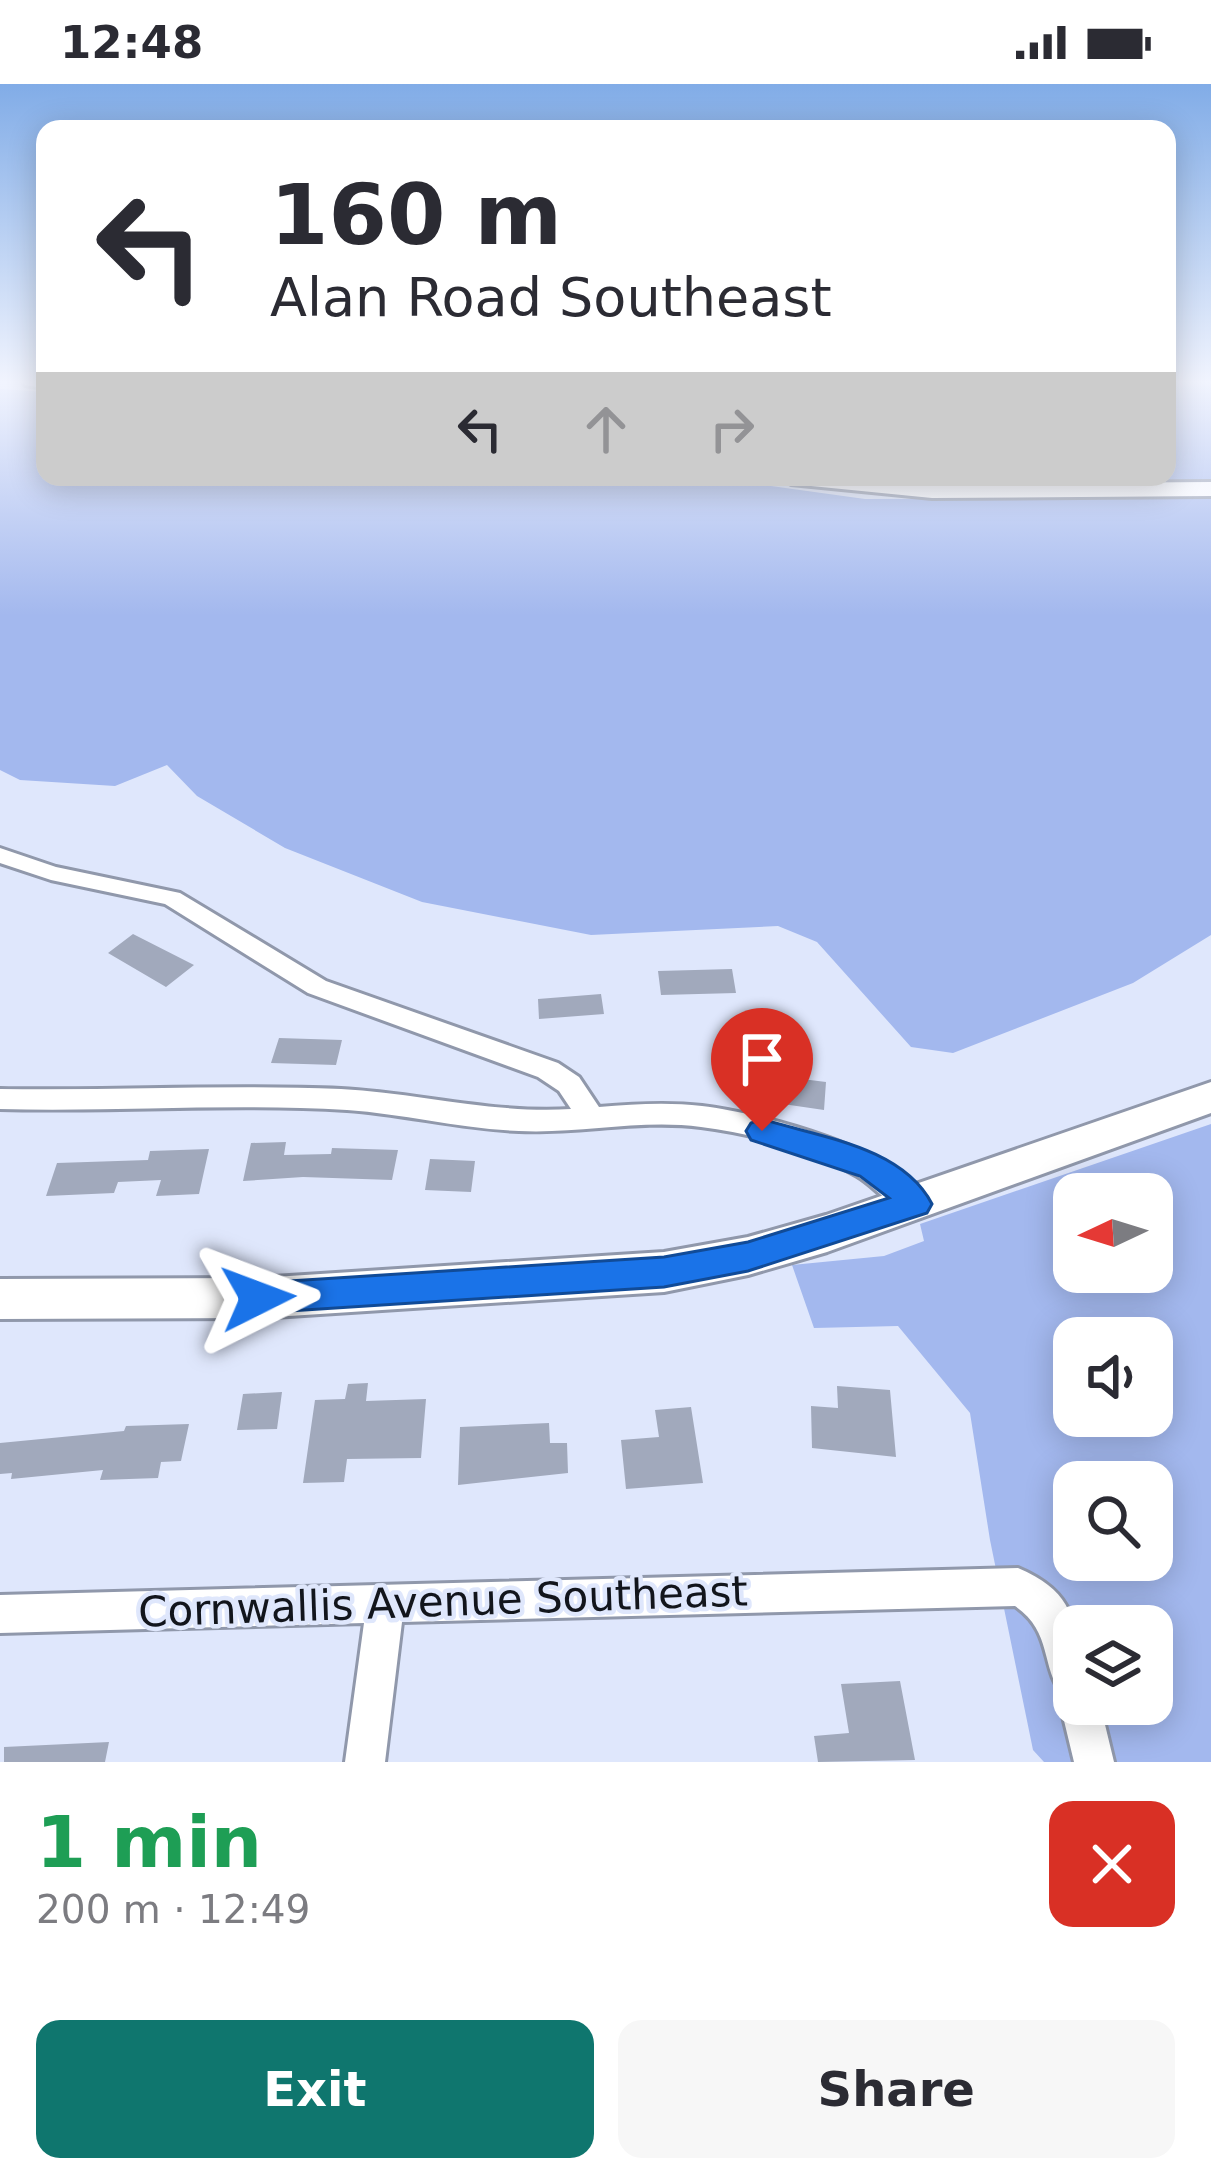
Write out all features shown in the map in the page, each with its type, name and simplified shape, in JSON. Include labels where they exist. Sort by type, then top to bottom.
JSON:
[{"type":"street","points":[[882,486],[932,491],[1211,489]]},
{"type":"street","points":[[0,855],[51,873],[151,891],[196,910],[317,988],[548,1070],[569,1084],[590,1115]]},
{"type":"street","points":[[0,1299],[258,1298],[664,1272],[748,1256],[915,1204],[1086,1137],[1211,1097]]},
{"type":"street","points":[[0,1099],[350,1100],[530,1121],[674,1114],[721,1120],[844,1154],[896,1183],[915,1204]]},
{"type":"street","name":"Cornwallis Avenue Southeast","points":[[0,1614],[1018,1586],[1037,1594],[1053,1616]]},
{"type":"street","points":[[365,1762],[385,1603]]},
{"type":"street","points":[[1085,1725],[1094,1762]]},
{"type":"shaded area","points":[[0,459],[36,459],[36,486],[772,486],[865,499],[1211,498],[1211,935],[1133,983],[953,1053],[911,1047],[817,942],[778,926],[591,935],[422,902],[285,848],[197,796],[167,765],[115,786],[20,780],[0,770]]},
{"type":"shaded area","points":[[1176,459],[1211,459],[1211,482],[1176,482]]},
{"type":"shaded area","points":[[1211,1124],[1211,1762],[1044,1762],[1033,1750],[990,1540],[970,1413],[898,1326],[814,1328],[792,1265],[884,1256],[924,1241],[920,1224],[1053,1178],[1053,1293],[1173,1293],[1173,1173],[1068,1173]]},
{"type":"building","points":[[133,934],[194,965],[166,987],[108,953]]},
{"type":"building","points":[[732,969],[736,993],[661,995],[658,971]]},
{"type":"building","points":[[601,994],[604,1014],[539,1019],[538,999]]},
{"type":"building","points":[[279,1038],[342,1040],[336,1065],[271,1063]]},
{"type":"building","points":[[786,1077],[826,1082],[824,1110],[783,1104]]},
{"type":"building","points":[[286,1142],[284,1155],[331,1154],[332,1148],[398,1150],[392,1180],[243,1181],[251,1143]]},
{"type":"building","points":[[209,1149],[199,1194],[156,1196],[161,1180],[118,1182],[114,1193],[46,1196],[57,1163],[148,1160],[150,1151]]},
{"type":"building","points":[[430,1159],[475,1161],[471,1192],[425,1190]]},
{"type":"building","points":[[368,1383],[366,1401],[426,1399],[421,1458],[347,1459],[344,1482],[303,1483],[315,1400],[345,1399],[348,1384]]},
{"type":"building","points":[[837,1386],[890,1390],[896,1457],[812,1448],[811,1406],[838,1408]]},
{"type":"building","points":[[282,1392],[277,1429],[237,1430],[243,1394]]},
{"type":"building","points":[[691,1407],[703,1483],[626,1489],[621,1440],[659,1437],[655,1410]]},
{"type":"building","points":[[549,1423],[550,1443],[567,1443],[568,1473],[458,1485],[460,1427]]},
{"type":"building","points":[[189,1424],[181,1461],[161,1462],[158,1478],[100,1480],[103,1470],[11,1479],[12,1473],[0,1474],[0,1443],[124,1431],[126,1426]]},
{"type":"building","points":[[900,1681],[915,1760],[818,1762],[814,1736],[849,1733],[841,1684]]},
{"type":"building","points":[[109,1742],[105,1762],[4,1762],[4,1747]]},
{"type":"route","points":[[258,1298],[664,1272],[748,1256],[915,1204],[872,1166],[762,1131]]}]
